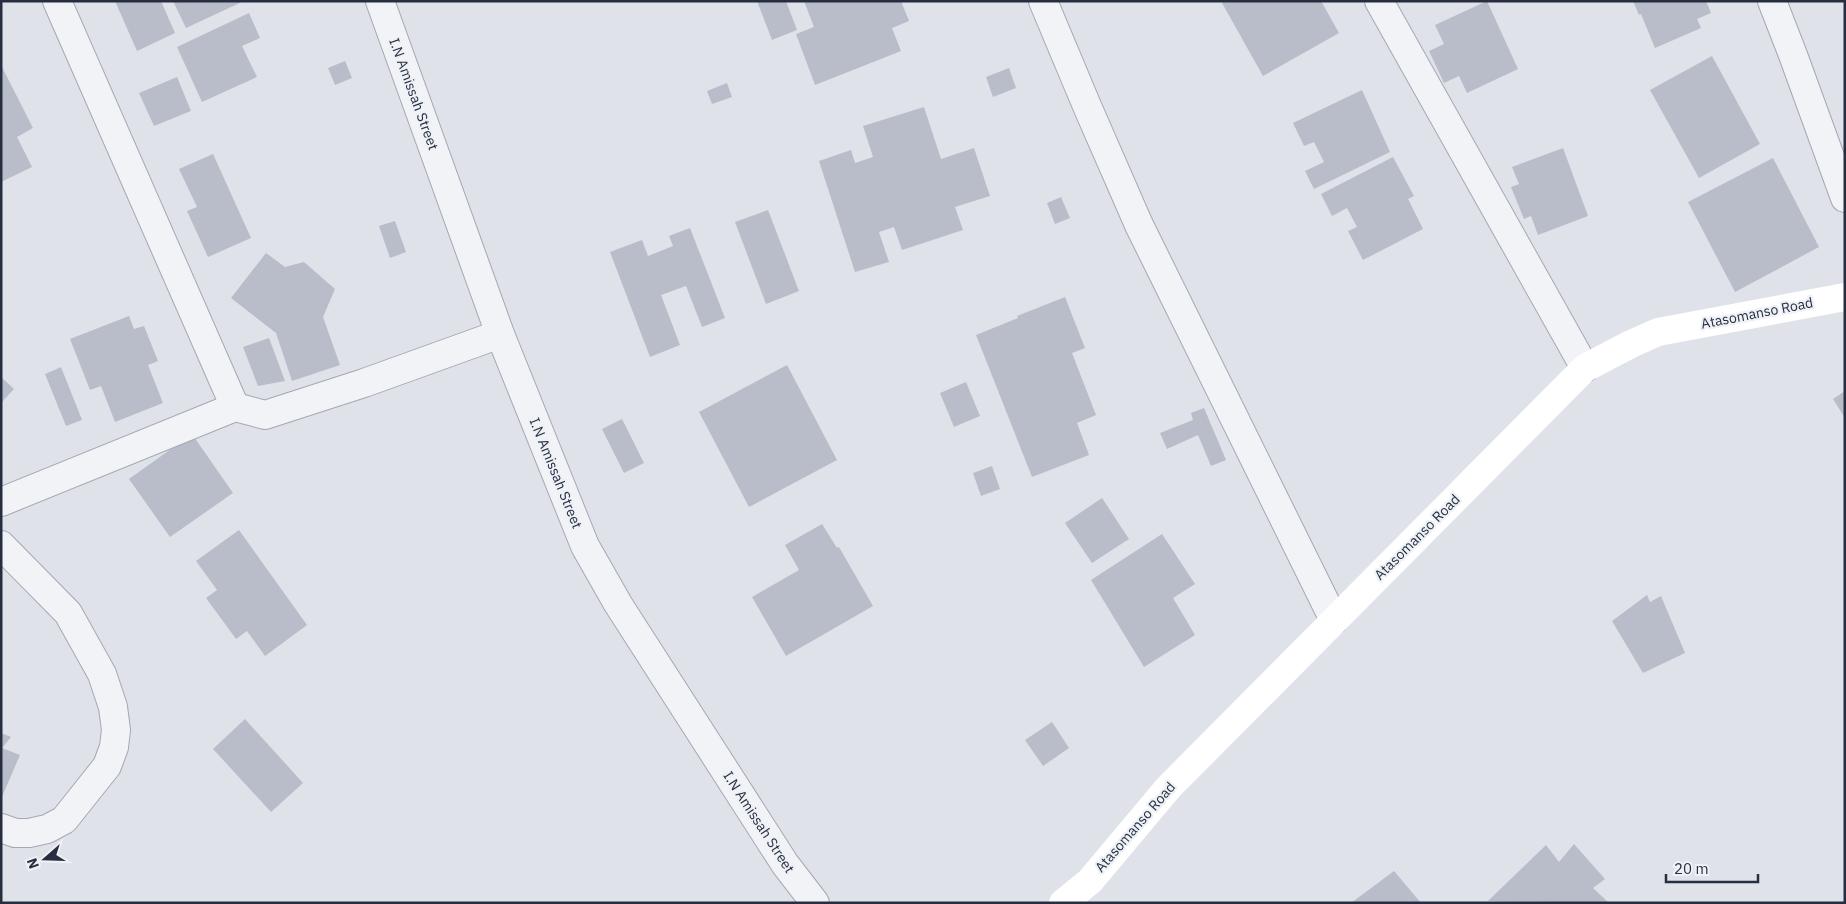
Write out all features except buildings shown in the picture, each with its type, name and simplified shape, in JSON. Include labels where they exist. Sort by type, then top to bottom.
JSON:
[{"type":"street","points":[[57,1],[235,407]]},
{"type":"street","name":"I.N Amissah Street","points":[[380,1],[500,334],[586,546],[618,604],[785,864],[815,903]]},
{"type":"street","points":[[1043,1],[1139,225],[1334,620]]},
{"type":"street","points":[[1379,1],[1586,368]]},
{"type":"street","points":[[1772,1],[1845,198]]},
{"type":"street","name":"Atasomanso Road","points":[[1063,903],[1090,881],[1168,788],[1586,368],[1658,332],[1845,296]]},
{"type":"street","points":[[1,502],[235,407],[265,415],[364,383],[500,334]]},
{"type":"street","points":[[1,545],[68,614],[102,674],[113,707],[116,730],[114,747],[107,766],[64,820],[47,829],[30,833],[15,833],[1,828]]}]
